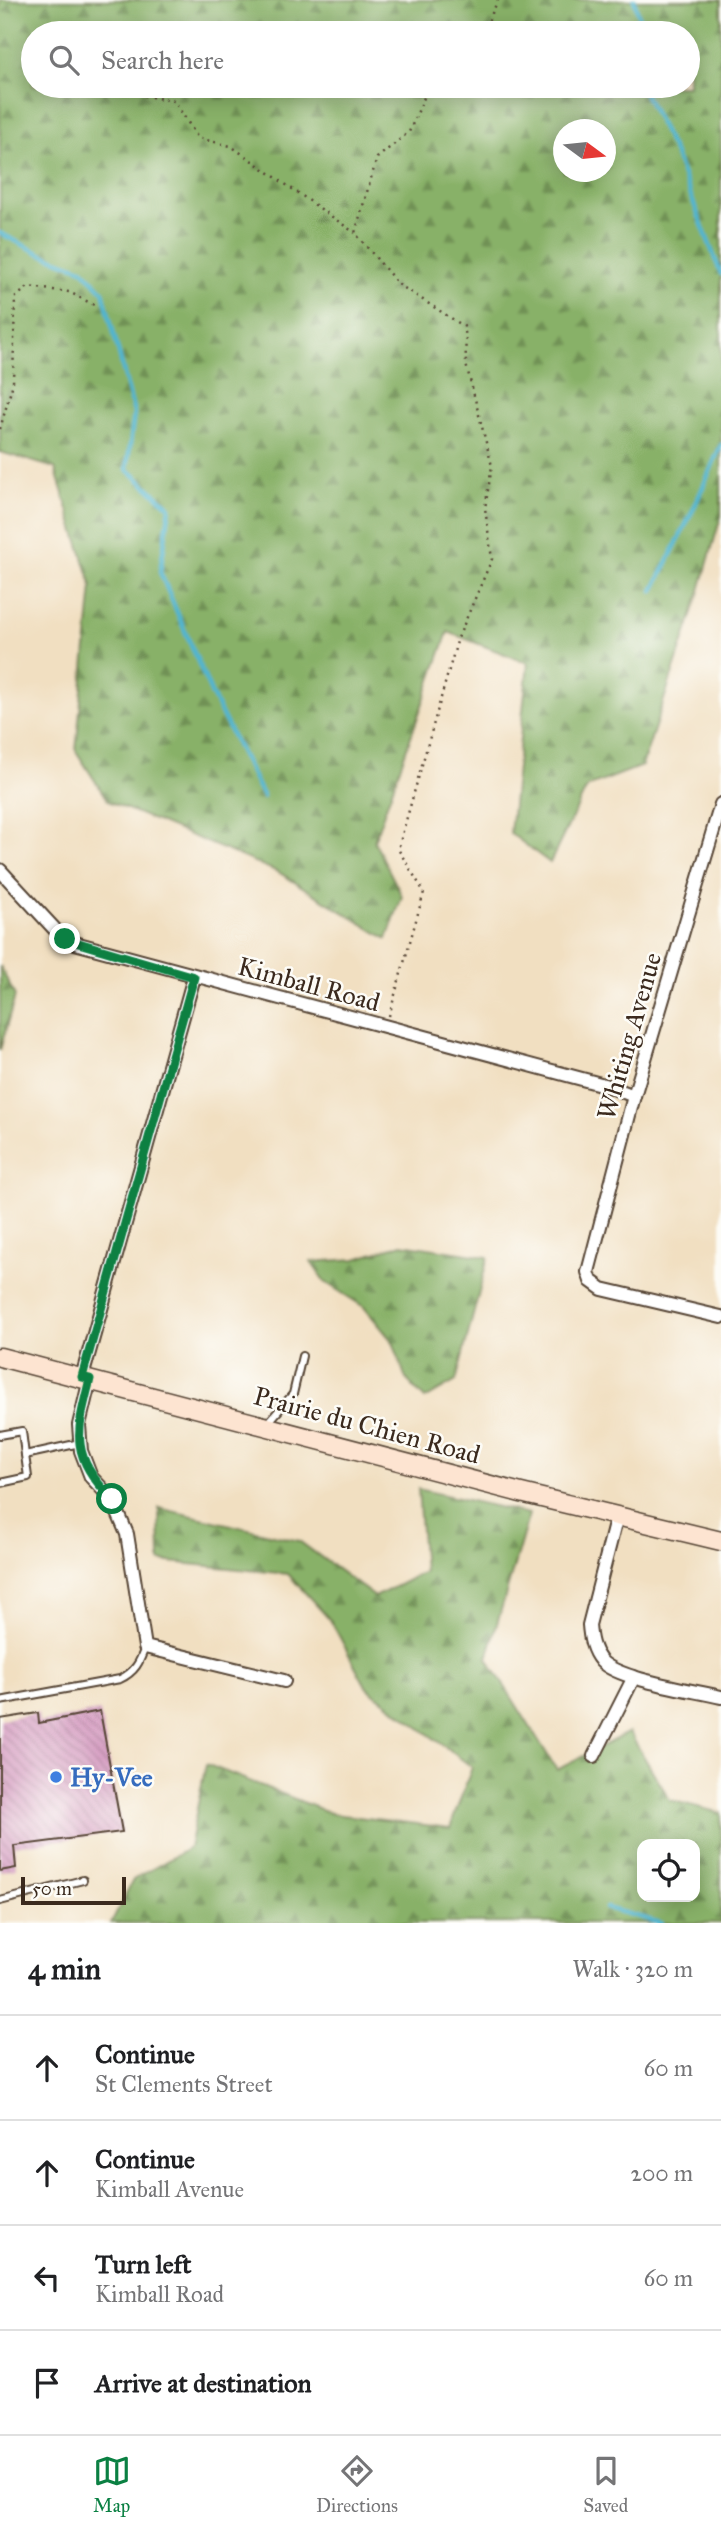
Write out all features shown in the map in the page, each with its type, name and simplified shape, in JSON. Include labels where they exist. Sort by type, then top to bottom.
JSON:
[{"type":"street","name":"Whiting Avenue","points":[[721,804],[635,1096],[588,1272],[591,1281],[602,1289],[721,1317]]},
{"type":"street","name":"Kimball Road","points":[[0,870],[65,939],[194,977],[608,1086],[635,1096]]},
{"type":"street","points":[[194,977],[86,1378],[79,1425],[80,1443],[91,1477],[112,1499],[127,1534],[145,1647],[284,1681]]},
{"type":"street","name":"Prairie du Chien Road","points":[[0,1357],[721,1541]]},
{"type":"street","points":[[617,1516],[589,1625],[590,1639],[601,1661],[612,1670],[634,1677],[721,1697]]},
{"type":"street","points":[[594,1756],[634,1677]]},
{"type":"lane","points":[[266,1425],[293,1394],[302,1356]]},
{"type":"lane","points":[[0,1435],[22,1431],[28,1477],[0,1483]]},
{"type":"lane","points":[[25,1455],[80,1443]]},
{"type":"lane","points":[[0,1701],[120,1679],[132,1674],[141,1661],[145,1647]]},
{"type":"lane","points":[[0,1900],[83,1880]]},
{"type":"path","points":[[488,21],[498,0]]},
{"type":"path","points":[[157,98],[174,101],[198,138],[231,146],[355,233],[398,284],[465,327],[466,364],[492,466],[485,508],[492,559],[458,638],[398,849],[424,892],[386,1028]]},
{"type":"path","points":[[355,233],[377,158],[409,132],[424,98]]},
{"type":"path","points":[[0,429],[13,383],[15,298],[28,287],[69,292],[98,307]]},
{"type":"green space","points":[[0,0],[721,0],[721,516],[699,594],[642,766],[587,787],[550,863],[510,833],[528,663],[448,632],[374,841],[402,896],[387,939],[278,872],[108,801],[76,751],[92,586],[55,468],[0,452]]},
{"type":"green space","points":[[0,966],[15,996],[0,1050]]},
{"type":"green space","points":[[402,1244],[488,1257],[456,1381],[425,1399],[406,1379],[393,1342],[364,1307],[325,1282],[311,1262],[356,1259]]},
{"type":"green space","points":[[418,1489],[529,1514],[487,1658],[557,1770],[629,1732],[670,1800],[721,1813],[721,1923],[111,1923],[133,1880],[189,1848],[206,1764],[333,1814],[450,1828],[472,1767],[367,1688],[331,1621],[288,1574],[160,1561],[159,1508],[299,1541],[375,1597],[424,1572]]},
{"type":"building","name":"Hy-Vee","points":[[100,1711],[122,1832],[14,1846],[16,1868],[0,1871],[0,1719],[38,1713],[39,1723]]},
{"type":"waterway","points":[[634,0],[640,21]]},
{"type":"waterway","points":[[647,98],[674,152],[721,274]]},
{"type":"waterway","points":[[0,233],[41,254],[82,269],[103,291],[134,413],[127,469],[170,507],[160,572],[212,695],[263,797]]},
{"type":"waterway","points":[[653,591],[721,445]]},
{"type":"waterway","points":[[606,1908],[661,1923]]},
{"type":"place","name":"Hy-Vee","points":[[56,1777]]},
{"type":"route","points":[[65,939],[194,977],[82,1377],[90,1379],[79,1425],[81,1451],[91,1477],[112,1499]]}]
